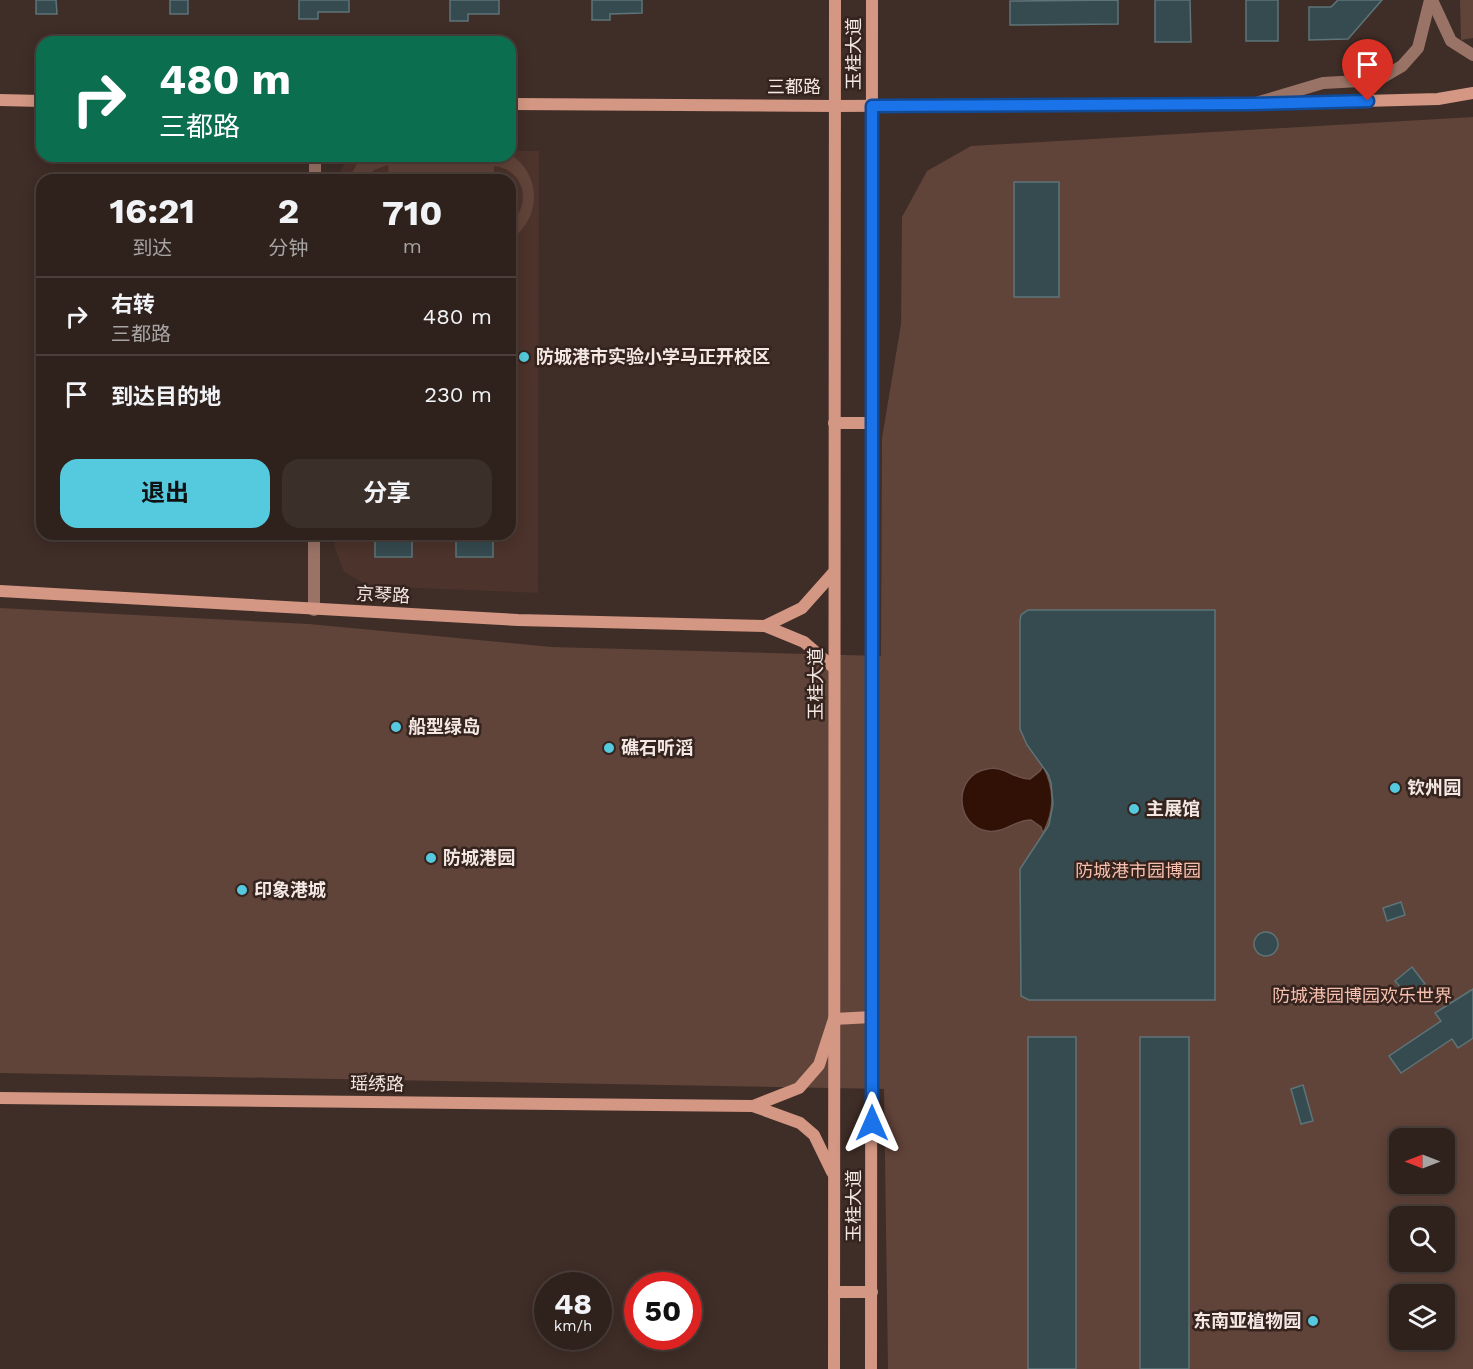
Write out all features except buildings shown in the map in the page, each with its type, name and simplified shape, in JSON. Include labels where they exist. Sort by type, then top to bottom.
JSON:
[{"type":"main road","name":"玉桂大道","points":[[834,1369],[835,0]]},
{"type":"main road","name":"玉桂大道","points":[[871,1369],[872,0]]},
{"type":"main road","name":"三都路","points":[[516,104],[872,106],[1251,104],[1438,99],[1473,93]]},
{"type":"main road","points":[[0,100],[36,100]]},
{"type":"main road","points":[[834,423],[872,423]]},
{"type":"main road","points":[[765,626],[802,608],[834,572]]},
{"type":"main road","name":"京琴路","points":[[0,589],[314,610],[518,620],[765,626]]},
{"type":"main road","points":[[765,626],[804,642],[834,668]]},
{"type":"main road","points":[[753,1106],[799,1088],[819,1065],[834,1019],[872,1017]]},
{"type":"main road","name":"瑶绣路","points":[[0,1098],[753,1106]]},
{"type":"main road","points":[[753,1106],[801,1123],[814,1135],[834,1177]]},
{"type":"main road","points":[[834,1292],[872,1292]]},
{"type":"street","points":[[1431,0],[1451,41],[1473,55]]},
{"type":"street","points":[[1251,104],[1323,83],[1378,80],[1402,66],[1418,48],[1431,0]]},
{"type":"street","points":[[314,540],[314,610]]},
{"type":"shaded area","name":"防城港市实验小学马正开校区","points":[[516,151],[539,151],[538,593],[369,586],[344,572],[335,548],[335,540],[516,540],[516,174],[338,174],[349,162],[516,162]]},
{"type":"shaded area","points":[[1043,766],[1050,783],[1052,800],[1050,816],[1043,833],[1041,827],[1031,820],[1019,822],[999,831],[987,831],[976,827],[968,820],[962,800],[963,790],[968,780],[976,773],[993,768],[1030,779]]},
{"type":"green space","points":[[1460,0],[1473,0],[1473,38],[1461,40]]},
{"type":"green space","name":"防城港市园博园","points":[[1473,117],[1473,1369],[888,1369],[884,1089],[0,1073],[0,608],[309,624],[552,647],[881,656],[882,438],[901,324],[902,217],[927,171],[971,146]]},
{"type":"green space","points":[[516,159],[528,173],[532,185],[534,197],[532,209],[528,220],[516,235],[516,216],[523,197],[522,188],[516,174],[494,166],[494,174],[389,174],[388,165],[374,170],[370,174],[351,174],[360,162],[516,162]]},
{"type":"place","name":"防城港市实验小学马正开校区","points":[[524,357]]},
{"type":"place","name":"船型绿岛","points":[[396,727]]},
{"type":"place","name":"礁石听滔","points":[[609,748]]},
{"type":"place","name":"钦州园","points":[[1395,788]]},
{"type":"place","name":"主展馆","points":[[1134,809]]},
{"type":"place","name":"防城港园","points":[[431,858]]},
{"type":"place","name":"印象港城","points":[[242,890]]},
{"type":"place","name":"东南亚植物园","points":[[1313,1321]]},
{"type":"route","points":[[872,1123],[872,106],[1251,104],[1368,101]]},
{"type":"park label","name":"防城港园博园欢乐世界","points":[[1362,996]]}]
